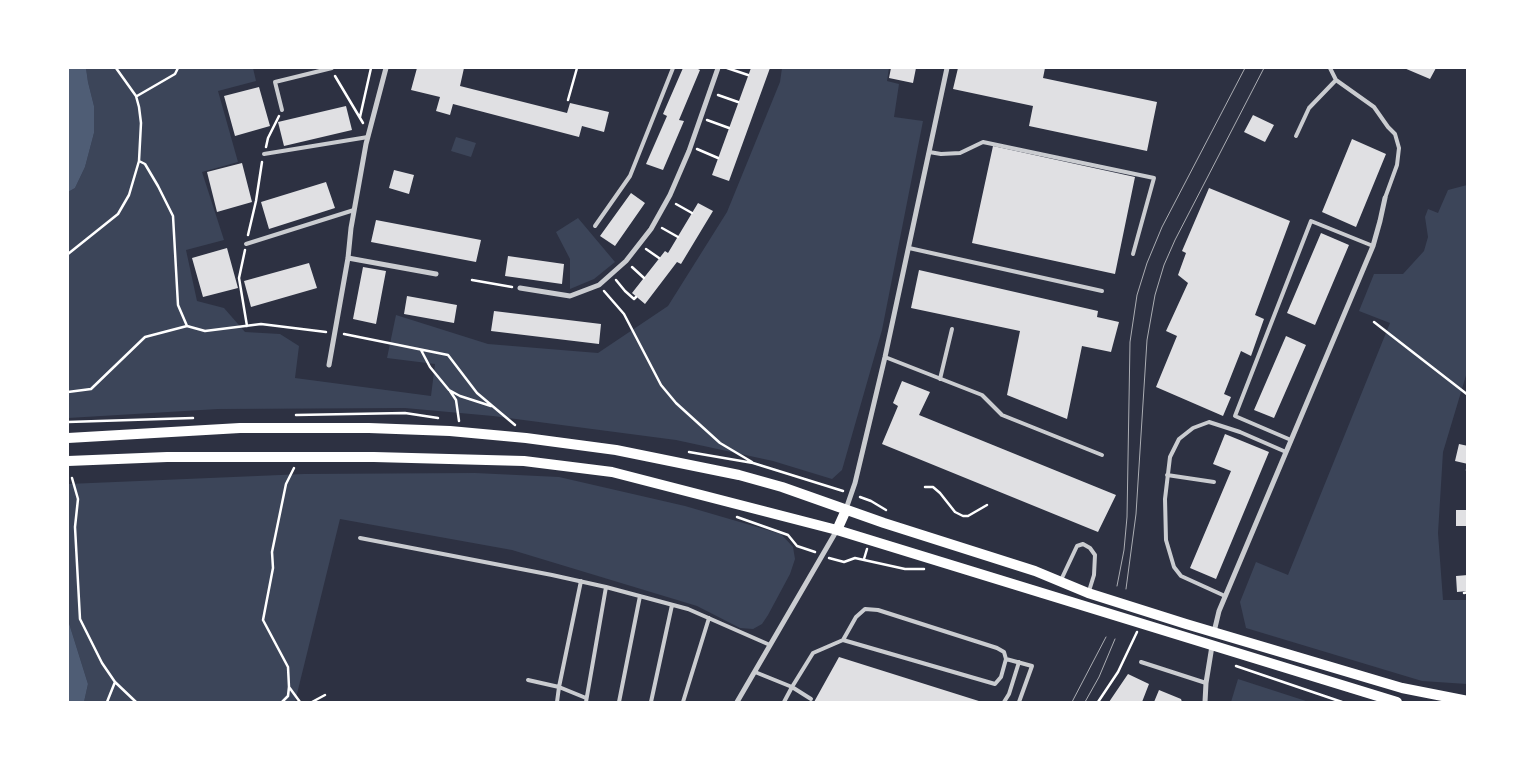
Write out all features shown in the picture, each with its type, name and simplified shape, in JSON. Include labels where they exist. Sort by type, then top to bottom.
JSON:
[{"type":"main road","points":[[68,438],[240,428],[369,428],[450,431],[616,450],[739,475],[795,491],[846,510],[1035,571],[1088,593],[1402,688],[1468,701]]},
{"type":"main road","points":[[68,461],[238,456],[524,460],[612,472],[837,530],[1397,702]]},
{"type":"main road","points":[[837,530],[846,510]]},
{"type":"main road","points":[[1212,646],[1214,632]]},
{"type":"street","points":[[329,364],[368,135],[386,68]]},
{"type":"street","points":[[520,288],[570,296],[599,285],[626,260],[654,223],[668,199],[691,147],[718,68]]},
{"type":"street","points":[[846,510],[855,483],[885,357],[947,68]]},
{"type":"street","points":[[1214,632],[1225,596],[1373,246],[1384,198]]},
{"type":"street","points":[[348,258],[436,274]]},
{"type":"street","points":[[737,702],[837,530]]},
{"type":"street","points":[[1205,702],[1212,646]]},
{"type":"lane","points":[[282,110],[275,82],[331,68]]},
{"type":"lane","points":[[595,226],[630,176],[673,68]]},
{"type":"lane","points":[[1330,68],[1336,80],[1374,107],[1395,134],[1399,148],[1397,165],[1384,198]]},
{"type":"lane","points":[[1296,136],[1309,108],[1336,80]]},
{"type":"lane","points":[[264,154],[368,135]]},
{"type":"lane","points":[[929,152],[941,154],[960,153],[983,142],[1154,178],[1133,254]]},
{"type":"lane","points":[[246,244],[354,210]]},
{"type":"lane","points":[[1291,440],[1235,416],[1311,221],[1373,246]]},
{"type":"lane","points":[[909,248],[1102,291]]},
{"type":"lane","points":[[940,379],[952,329]]},
{"type":"lane","points":[[885,357],[982,395],[1002,416],[1102,455]]},
{"type":"lane","points":[[1225,596],[1181,576],[1174,567],[1166,540],[1167,475],[1170,457],[1179,439],[1193,428],[1209,422],[1240,432],[1286,452]]},
{"type":"lane","points":[[1167,475],[1214,482]]},
{"type":"lane","points":[[360,538],[606,587],[688,609],[770,645]]},
{"type":"lane","points":[[1060,581],[1077,546],[1083,544],[1090,548],[1095,555],[1094,575],[1088,593]]},
{"type":"lane","points":[[557,702],[581,581]]},
{"type":"lane","points":[[528,680],[559,687],[586,700],[606,587]]},
{"type":"lane","points":[[619,702],[640,596]]},
{"type":"lane","points":[[651,702],[672,605]]},
{"type":"lane","points":[[784,702],[812,653],[843,640],[995,684],[1001,677],[1006,659],[1004,652],[997,648],[878,610],[865,609],[856,618],[843,640]]},
{"type":"lane","points":[[683,702],[709,618]]},
{"type":"lane","points":[[1006,659],[1032,666],[1019,702]]},
{"type":"lane","points":[[1004,702],[1009,694],[1019,662]]},
{"type":"lane","points":[[1141,662],[1206,683]]},
{"type":"lane","points":[[755,672],[792,687],[811,699]]},
{"type":"path","points":[[68,254],[118,214],[129,196],[139,161],[141,122],[136,96],[116,68]]},
{"type":"path","points":[[136,96],[175,74],[178,68]]},
{"type":"path","points":[[331,68],[368,135]]},
{"type":"path","points":[[360,118],[371,68]]},
{"type":"path","points":[[568,100],[577,68]]},
{"type":"path","points":[[726,68],[748,75]]},
{"type":"path","points":[[710,91],[738,102]]},
{"type":"path","points":[[247,326],[239,278],[268,138],[282,110]]},
{"type":"path","points":[[701,118],[729,128]]},
{"type":"path","points":[[691,147],[718,158]]},
{"type":"path","points":[[139,161],[145,164],[172,216],[178,305],[187,326]]},
{"type":"path","points":[[668,199],[692,213]]},
{"type":"path","points":[[654,223],[678,237]]},
{"type":"path","points":[[639,244],[659,258]]},
{"type":"path","points":[[626,260],[644,278]]},
{"type":"path","points":[[610,275],[625,291],[634,298],[636,297]]},
{"type":"path","points":[[472,280],[520,288]]},
{"type":"path","points":[[599,285],[624,314],[661,385],[676,403],[720,442],[753,463]]},
{"type":"path","points":[[1374,322],[1468,396]]},
{"type":"path","points":[[68,392],[91,389],[145,337],[187,326],[205,331],[261,324],[382,340],[448,355],[477,393],[520,429]]},
{"type":"path","points":[[420,350],[430,367],[456,400],[460,421]]},
{"type":"path","points":[[449,390],[460,396],[493,407]]},
{"type":"path","points":[[68,422],[201,418]]},
{"type":"path","points":[[282,702],[288,696],[288,667],[264,620],[273,568],[272,552],[286,484],[295,466],[288,466]]},
{"type":"path","points":[[72,478],[78,500],[74,527],[80,620],[102,663],[115,682],[136,702]]},
{"type":"path","points":[[925,487],[933,488],[940,493],[955,512],[963,516],[968,516],[987,505]]},
{"type":"path","points":[[871,501],[887,511]]},
{"type":"path","points":[[736,517],[788,535],[797,546]]},
{"type":"path","points":[[1098,702],[1118,672],[1138,630]]},
{"type":"path","points":[[107,702],[115,682]]},
{"type":"path","points":[[289,687],[300,702]]},
{"type":"path","points":[[312,702],[325,695]]},
{"type":"shaded area","points":[[68,68],[86,68],[94,106],[94,133],[85,167],[75,188],[68,192]]},
{"type":"shaded area","points":[[86,68],[253,68],[256,81],[218,91],[238,162],[202,172],[224,240],[186,250],[197,301],[224,308],[245,332],[280,334],[299,346],[295,378],[431,396],[435,364],[387,358],[396,315],[488,344],[598,353],[668,306],[727,212],[780,82],[782,68],[889,68],[887,81],[899,84],[894,117],[923,121],[882,330],[842,470],[832,479],[773,461],[676,440],[493,416],[405,408],[218,409],[68,418],[68,192],[75,188],[85,167],[94,133],[94,106]]},
{"type":"shaded area","points":[[456,137],[476,143],[471,157],[451,151]]},
{"type":"shaded area","points":[[1467,185],[1467,372],[1443,452],[1438,533],[1443,600],[1467,600],[1467,684],[1422,681],[1246,628],[1240,602],[1256,562],[1288,575],[1390,323],[1359,311],[1374,274],[1403,274],[1424,251],[1428,237],[1425,217],[1428,209],[1438,213],[1448,190]]},
{"type":"shaded area","points":[[578,218],[615,262],[594,279],[570,289],[570,259],[556,232]]},
{"type":"shaded area","points":[[475,473],[559,477],[685,506],[781,534],[793,547],[795,559],[790,574],[762,624],[753,629],[740,628],[697,606],[512,550],[340,519],[295,702],[84,702],[88,684],[68,620],[68,484],[304,474]]},
{"type":"shaded area","points":[[68,620],[88,684],[84,702],[68,702]]},
{"type":"shaded area","points":[[1238,679],[1309,702],[1231,702]]},
{"type":"building","points":[[417,68],[464,68],[460,86],[567,113],[570,103],[609,112],[604,132],[582,126],[579,137],[453,104],[450,115],[436,111],[440,97],[411,90]]},
{"type":"building","points":[[683,68],[696,68],[700,70],[679,120],[684,121],[663,170],[646,164],[667,116],[663,114]]},
{"type":"building","points":[[751,68],[770,68],[729,181],[712,175]]},
{"type":"building","points":[[891,68],[916,68],[913,83],[889,78]]},
{"type":"building","points":[[958,68],[1045,68],[1043,78],[1157,102],[1147,151],[1029,126],[1033,106],[953,89]]},
{"type":"building","points":[[1404,68],[1436,68],[1430,79]]},
{"type":"building","points":[[259,87],[270,126],[235,136],[224,96]]},
{"type":"building","points":[[346,106],[352,130],[284,146],[278,122]]},
{"type":"building","points":[[1253,115],[1274,125],[1265,142],[1244,132]]},
{"type":"building","points":[[1352,139],[1386,154],[1356,227],[1322,212]]},
{"type":"building","points":[[993,146],[1135,177],[1115,274],[972,243]]},
{"type":"building","points":[[242,163],[252,202],[217,212],[207,172]]},
{"type":"building","points":[[394,170],[414,175],[409,194],[389,188]]},
{"type":"building","points":[[326,182],[335,208],[269,229],[261,202]]},
{"type":"building","points":[[1209,188],[1290,221],[1255,315],[1264,319],[1251,356],[1241,351],[1224,394],[1231,397],[1223,416],[1156,387],[1177,336],[1166,331],[1188,283],[1178,275],[1186,253],[1182,251]]},
{"type":"building","points":[[631,193],[645,203],[615,246],[600,236]]},
{"type":"building","points":[[698,203],[713,211],[681,264],[677,262],[645,304],[632,293],[665,251],[668,253]]},
{"type":"building","points":[[376,220],[481,240],[476,262],[371,242]]},
{"type":"building","points":[[1321,233],[1349,245],[1315,325],[1287,313]]},
{"type":"building","points":[[227,248],[238,288],[203,297],[192,258]]},
{"type":"building","points":[[508,256],[564,264],[562,284],[505,276]]},
{"type":"building","points":[[309,263],[317,288],[251,307],[244,281]]},
{"type":"building","points":[[363,267],[386,271],[376,324],[353,319]]},
{"type":"building","points":[[919,270],[1098,311],[1097,317],[1119,322],[1111,352],[1082,346],[1067,419],[1007,395],[1020,331],[911,308]]},
{"type":"building","points":[[407,296],[457,305],[454,323],[404,314]]},
{"type":"building","points":[[494,311],[601,324],[599,344],[491,331]]},
{"type":"building","points":[[1286,336],[1306,345],[1274,418],[1254,410]]},
{"type":"building","points":[[902,381],[930,392],[919,415],[1116,495],[1098,532],[882,444],[898,406],[893,403]]},
{"type":"building","points":[[1225,434],[1269,452],[1216,579],[1190,568],[1231,471],[1213,464]]},
{"type":"building","points":[[1459,444],[1468,446],[1468,464],[1455,461]]},
{"type":"building","points":[[1456,510],[1468,510],[1468,526],[1456,526]]},
{"type":"building","points":[[1468,575],[1468,591],[1457,592],[1456,576]]},
{"type":"building","points":[[839,657],[982,702],[814,702]]},
{"type":"building","points":[[1128,674],[1149,684],[1142,702],[1109,702]]},
{"type":"building","points":[[1159,690],[1181,699],[1182,702],[1154,702]]},
{"type":"tram line","points":[[1117,586],[1124,550],[1127,517],[1130,342],[1137,295],[1147,263],[1162,227],[1245,68]]},
{"type":"tram line","points":[[1126,589],[1136,514],[1147,340],[1155,295],[1164,265],[1175,240],[1264,68]]},
{"type":"tram line","points":[[1072,702],[1106,637]]},
{"type":"tram line","points":[[1085,702],[1099,677],[1115,639]]}]
